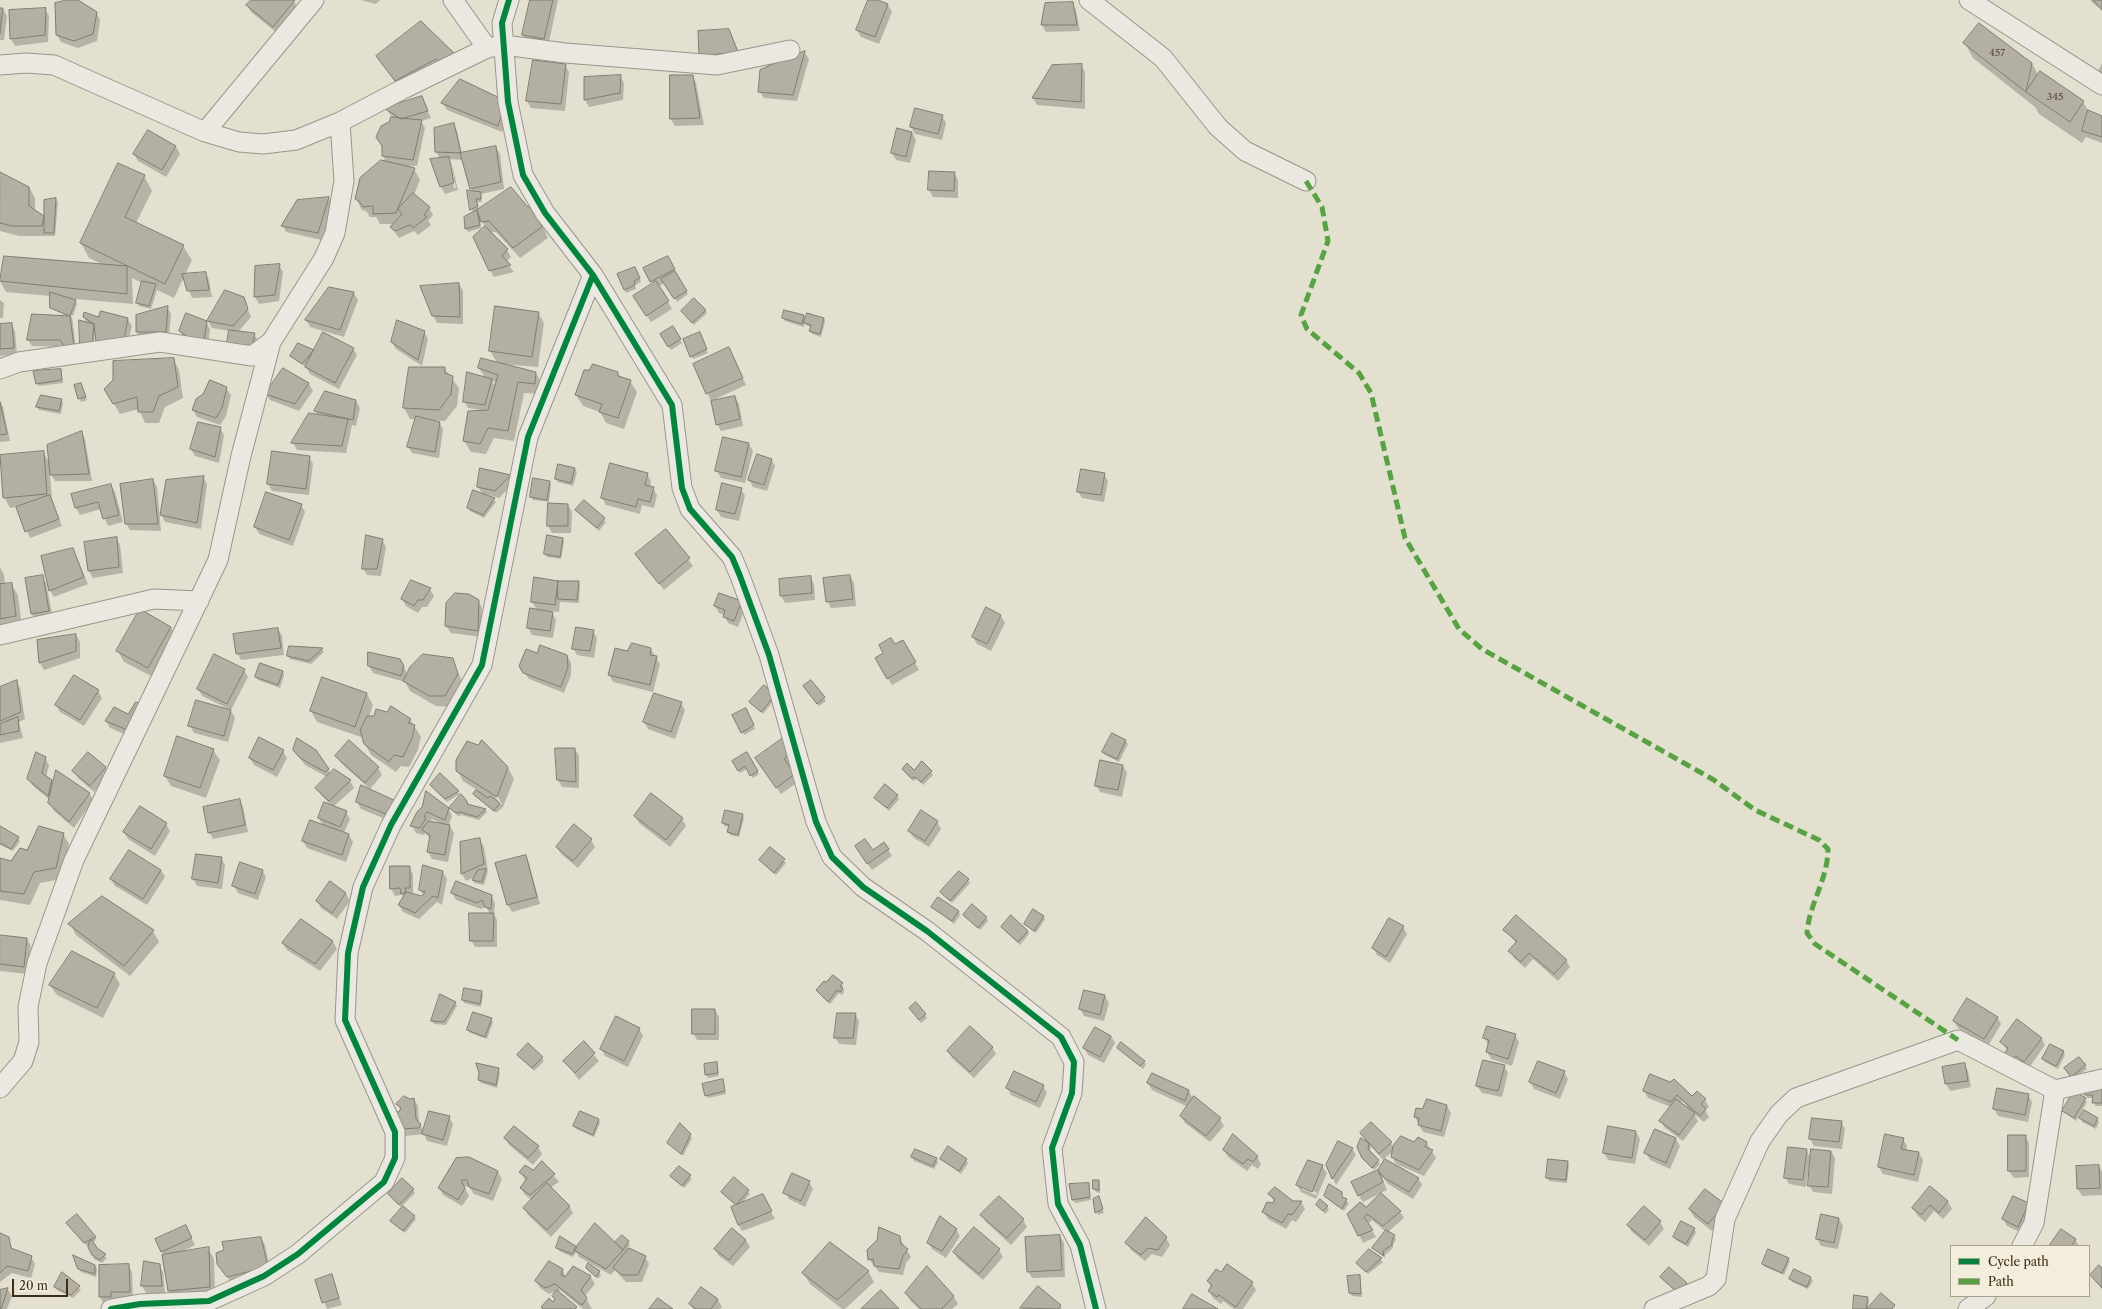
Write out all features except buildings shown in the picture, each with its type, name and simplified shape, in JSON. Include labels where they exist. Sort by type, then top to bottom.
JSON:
[{"type":"street","points":[[205,132],[314,0]]},
{"type":"street","points":[[453,0],[496,47]]},
{"type":"street","points":[[509,0],[496,47],[523,175],[545,213],[593,275],[672,406],[682,488],[690,509],[732,558],[740,576],[769,655],[816,822],[832,857],[863,887],[927,931],[1061,1037],[1074,1062],[1072,1093],[1052,1148],[1058,1204],[1080,1245],[1096,1309]]},
{"type":"street","points":[[1089,0],[1162,58],[1218,127],[1245,151],[1306,181]]},
{"type":"street","points":[[1969,0],[2102,85]]},
{"type":"street","points":[[0,64],[26,63],[54,65],[205,132],[239,142],[263,144],[296,140],[340,122],[401,90],[496,47],[717,66],[790,50]]},
{"type":"street","points":[[0,1088],[23,1060],[30,1042],[28,1007],[37,963],[74,860],[200,601],[218,560],[240,456],[271,342],[324,258],[335,232],[344,181],[340,122]]},
{"type":"street","points":[[111,1309],[140,1304],[209,1301],[264,1276],[298,1254],[384,1182],[387,1176],[395,1158],[395,1132],[344,1020],[348,953],[362,894],[391,825],[482,665],[528,437],[593,275]]},
{"type":"street","points":[[0,369],[19,362],[160,342],[252,356],[271,342]]},
{"type":"street","points":[[0,635],[154,599],[200,601]]},
{"type":"street","points":[[1654,1309],[1709,1286],[1716,1279],[1725,1219],[1760,1141],[1779,1114],[1796,1098],[1958,1040],[2055,1090],[2102,1079]]},
{"type":"street","points":[[2023,1245],[2034,1223],[2055,1090]]},
{"type":"street","points":[[1968,1309],[1985,1297]]},
{"type":"marked path","points":[[1306,181],[1322,207],[1328,241],[1301,315],[1307,329],[1359,373],[1371,393],[1405,538],[1459,629],[1482,649],[1714,780],[1755,810],[1819,840],[1828,849],[1827,860],[1822,881],[1808,922],[1807,933],[1815,944],[1958,1040]]},
{"type":"cycle path","points":[[111,1309],[140,1304],[209,1301],[264,1276],[298,1254],[384,1182],[395,1158],[395,1132],[345,1020],[348,953],[363,887],[391,825],[482,665],[528,437],[593,275],[545,213],[523,175],[508,102],[502,23],[509,0]]},
{"type":"cycle path","points":[[593,275],[672,405],[682,488],[690,509],[732,557],[740,576],[769,655],[816,822],[832,857],[863,887],[927,931],[1061,1037],[1074,1062],[1072,1093],[1052,1148],[1058,1204],[1080,1245],[1096,1309]]}]
